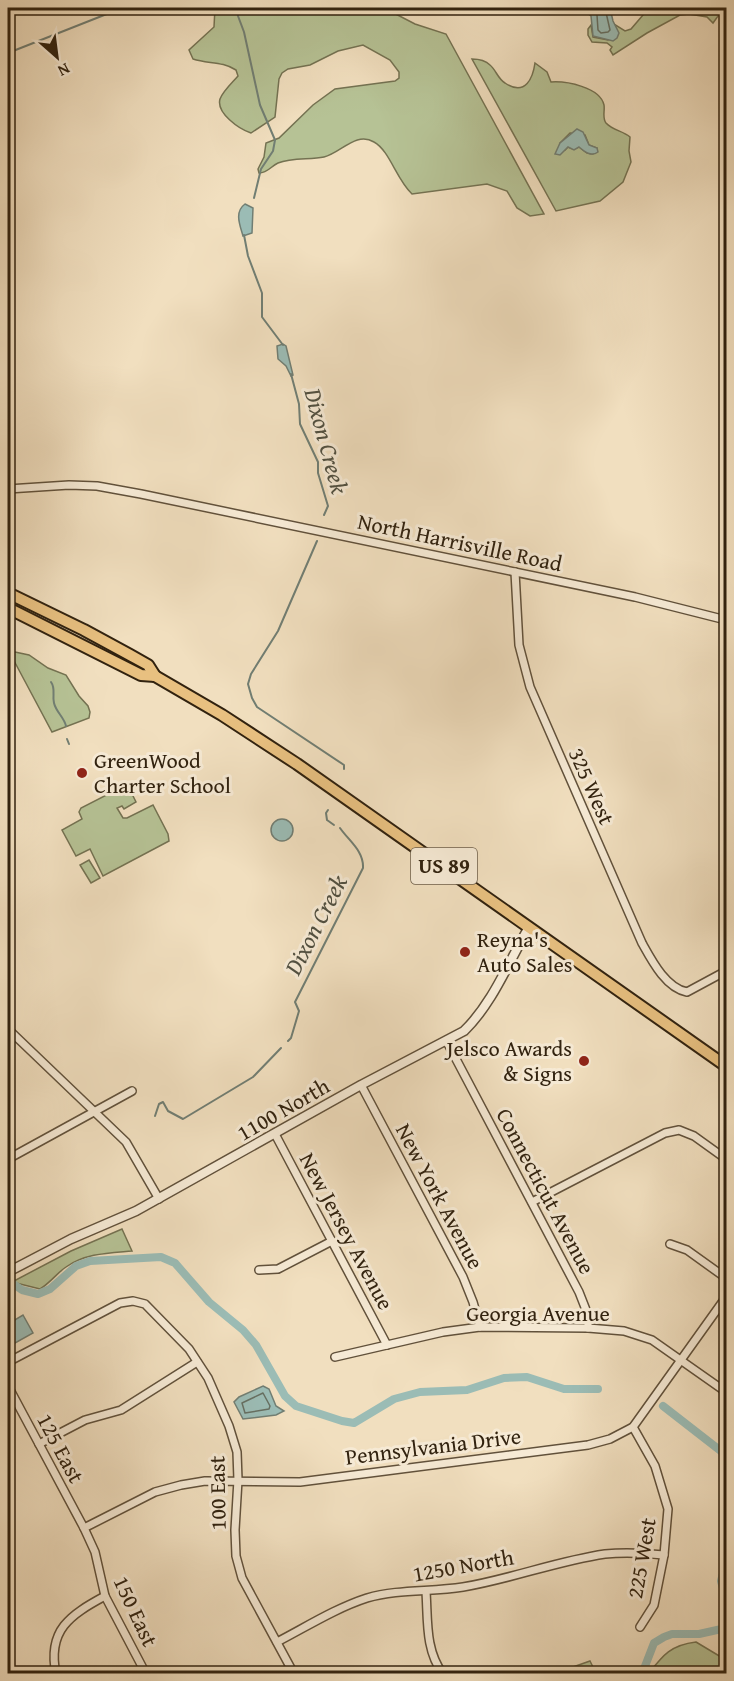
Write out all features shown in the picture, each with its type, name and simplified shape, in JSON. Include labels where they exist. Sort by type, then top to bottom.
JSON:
[{"type":"main road","name":"US 89","points":[[8,593],[84,630],[148,665],[155,676]]},
{"type":"main road","name":"US 89","points":[[8,608],[141,675],[155,676],[222,715],[280,752],[726,1066]]},
{"type":"street","name":"North Harrisville Road","points":[[8,489],[69,485],[96,486],[635,597],[726,620]]},
{"type":"street","name":"325 West","points":[[515,572],[519,645],[530,687],[642,943],[666,978],[676,987],[687,992],[726,971]]},
{"type":"street","name":"1100 North","points":[[8,1272],[71,1239],[159,1199],[361,1085],[447,1042],[464,1031],[475,1020],[529,927]]},
{"type":"street","points":[[8,1030],[95,1111],[133,1151],[159,1199]]},
{"type":"street","name":"Connecticut Avenue","points":[[447,1042],[584,1302],[588,1315],[588,1328]]},
{"type":"street","name":"New York Avenue","points":[[361,1085],[463,1276],[480,1328]]},
{"type":"street","points":[[8,1159],[132,1091]]},
{"type":"street","points":[[532,1202],[665,1133],[679,1130],[694,1136],[726,1159]]},
{"type":"street","name":"New Jersey Avenue","points":[[275,1134],[387,1345]]},
{"type":"street","points":[[259,1270],[278,1269],[332,1241]]},
{"type":"street","points":[[670,1244],[687,1250],[726,1278]]},
{"type":"street","name":"Pennsylvania Drive","points":[[84,1528],[154,1492],[205,1481],[300,1482],[588,1445],[610,1439],[633,1427],[726,1297]]},
{"type":"street","name":"100 East","points":[[8,1362],[120,1303],[133,1301],[145,1304],[189,1349],[208,1378],[229,1426],[237,1452],[236,1556],[242,1578],[294,1674]]},
{"type":"street","name":"Georgia Avenue","points":[[335,1357],[443,1332],[480,1328],[588,1328],[624,1331],[652,1340],[726,1392]]},
{"type":"street","points":[[39,1444],[85,1419],[121,1410],[197,1362]]},
{"type":"street","name":"125 East","points":[[8,1386],[84,1528]]},
{"type":"street","name":"225 West","points":[[633,1427],[655,1466],[668,1509],[664,1555],[654,1605],[640,1627]]},
{"type":"street","name":"150 East","points":[[84,1528],[95,1552],[105,1596],[146,1674]]},
{"type":"street","name":"1250 North","points":[[277,1642],[345,1607],[368,1598],[464,1586],[604,1554],[631,1552],[664,1555]]},
{"type":"street","points":[[426,1592],[429,1643],[434,1659],[443,1674]]},
{"type":"street","points":[[56,1674],[53,1658],[54,1642],[63,1625],[76,1612],[105,1596]]},
{"type":"green space","points":[[215,8],[377,8],[388,10],[415,24],[446,34],[544,214],[530,216],[517,208],[507,191],[487,184],[412,194],[380,146],[367,139],[355,141],[324,157],[283,161],[259,173],[258,169],[264,157],[266,143],[279,138],[313,105],[335,89],[395,81],[399,78],[399,72],[390,60],[363,45],[338,51],[310,65],[288,69],[279,79],[275,117],[251,133],[230,120],[221,110],[220,99],[238,76],[236,70],[225,65],[193,59],[189,50],[214,27]]},
{"type":"green space","points":[[649,8],[726,8],[726,13],[718,16],[713,23],[707,17],[680,15],[613,55],[610,50],[612,47],[607,43],[592,42],[588,35],[591,25],[593,37],[608,40],[617,30],[614,24],[625,31],[631,29]]},
{"type":"green space","points":[[472,59],[488,63],[503,81],[512,87],[523,87],[527,84],[535,63],[547,72],[551,82],[582,86],[601,99],[606,123],[630,137],[631,162],[623,182],[600,201],[556,211]],"holes":[[[570,133],[585,135],[589,145],[597,148],[593,154],[579,147],[573,149],[568,147],[565,150],[560,143]]]},
{"type":"green space","points":[[8,653],[29,655],[48,668],[66,675],[88,706],[89,718],[52,732],[12,657],[8,658]]},
{"type":"green space","points":[[120,788],[122,794],[130,790],[136,802],[124,809],[122,806],[117,808],[123,818],[153,805],[168,834],[169,841],[103,876],[90,849],[76,856],[62,830],[82,819],[79,812],[81,808]]},
{"type":"green space","points":[[89,860],[100,878],[91,883],[80,865]]},
{"type":"green space","points":[[122,1229],[132,1251],[98,1254],[74,1262],[40,1289],[12,1282],[71,1251]]},
{"type":"green space","points":[[696,1642],[726,1660],[726,1673],[649,1673],[674,1648]]},
{"type":"green space","points":[[590,1661],[596,1673],[556,1673]]},
{"type":"water","points":[[581,8],[610,8],[619,33],[617,38],[613,41],[593,36],[591,16]]},
{"type":"water","points":[[577,129],[583,132],[589,145],[597,148],[598,152],[590,154],[579,147],[574,150],[568,147],[560,155],[555,154],[560,143]]},
{"type":"water","points":[[245,204],[253,208],[252,233],[243,236],[239,215]]},
{"type":"water","points":[[283,344],[286,346],[293,375],[291,376],[286,366],[278,359],[277,346]]},
{"type":"water","points":[[282,819],[290,822],[293,830],[290,838],[282,841],[274,838],[271,830],[274,822]]},
{"type":"water","points":[[23,1315],[33,1333],[8,1347],[8,1324]]},
{"type":"water","points":[[263,1386],[269,1389],[276,1406],[284,1411],[276,1415],[243,1419],[234,1402],[239,1397]]},
{"type":"waterway","points":[[8,53],[122,8]]},
{"type":"waterway","name":"Dixon Creek","points":[[237,8],[260,105],[275,140],[273,151],[261,169],[254,198]]},
{"type":"waterway","name":"Dixon Creek","points":[[244,235],[248,256],[262,293],[262,317],[283,345]]},
{"type":"waterway","name":"Dixon Creek","points":[[291,374],[299,404],[300,424],[318,462],[318,473],[328,506],[324,515]]},
{"type":"waterway","name":"Dixon Creek","points":[[317,541],[278,631],[251,674],[248,684],[257,707],[344,765],[344,769]]},
{"type":"waterway","points":[[51,682],[55,706],[66,726]]},
{"type":"waterway","points":[[67,739],[69,744]]},
{"type":"waterway","name":"Dixon Creek","points":[[328,810],[327,820],[334,825]]},
{"type":"waterway","name":"Dixon Creek","points":[[288,1041],[299,1011],[295,1002],[363,868],[359,851],[340,828]]},
{"type":"waterway","name":"Dixon Creek","points":[[155,1116],[159,1104],[163,1102],[168,1111],[183,1119],[253,1077],[281,1048]]},
{"type":"waterway","points":[[12,1283],[22,1290],[38,1294],[50,1289],[76,1266],[90,1261],[161,1257],[175,1263],[209,1302],[243,1330],[256,1345],[285,1396],[296,1406],[342,1421],[354,1423],[394,1399],[420,1392],[467,1390],[504,1378],[527,1377],[564,1389],[598,1389]]},
{"type":"waterway","points":[[663,1406],[726,1457]]},
{"type":"waterway","points":[[726,1562],[721,1581],[726,1598]]},
{"type":"waterway","points":[[642,1674],[654,1643],[672,1634],[699,1634],[726,1628],[726,1623]]},
{"type":"place","name":"GreenWood Charter School","points":[[82,773]]},
{"type":"place","name":"Reyna's Auto Sales","points":[[465,952]]},
{"type":"place","name":"Jelsco Awards & Signs","points":[[584,1061]]}]
